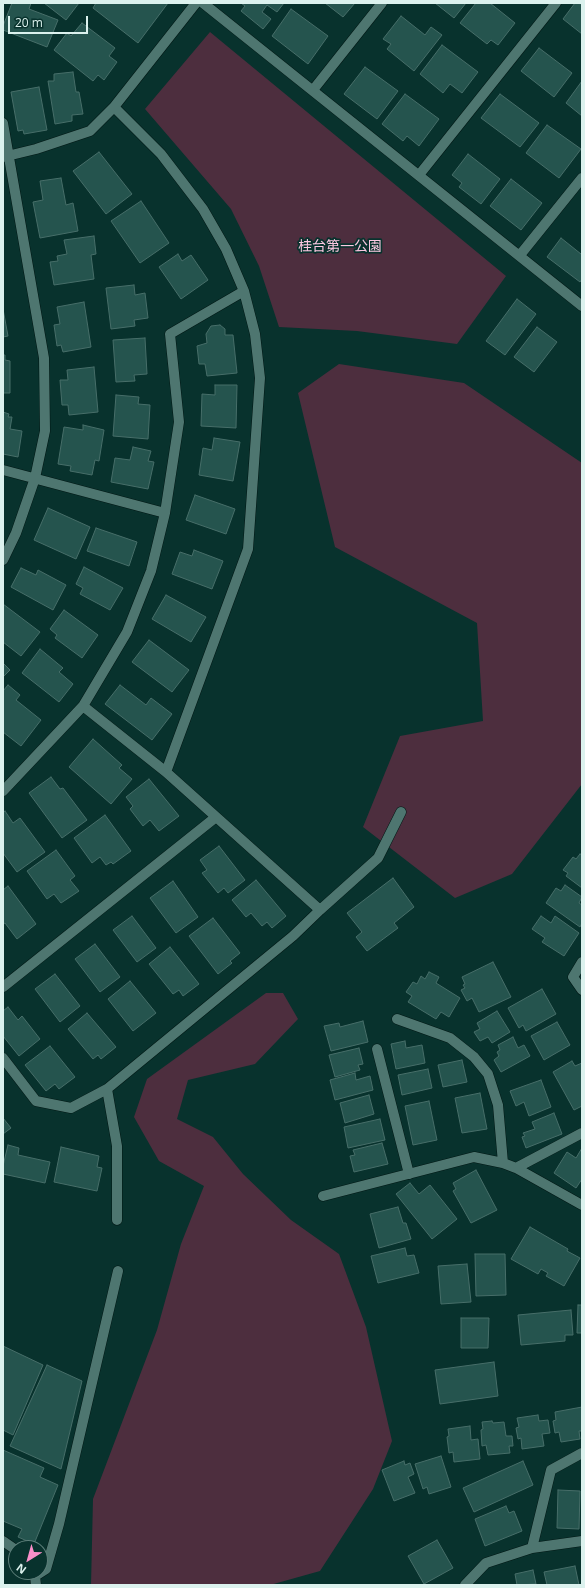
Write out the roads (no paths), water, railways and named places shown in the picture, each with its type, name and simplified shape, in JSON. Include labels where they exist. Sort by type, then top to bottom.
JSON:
[{"type":"street","points":[[6,156],[36,149],[90,131],[114,107],[196,3]]},
{"type":"street","points":[[203,3],[582,306]]},
{"type":"street","points":[[313,90],[382,3]]},
{"type":"street","points":[[419,175],[556,3]]},
{"type":"street","points":[[114,107],[162,154],[204,209],[226,249],[244,291],[255,334],[260,378],[248,549],[166,772]]},
{"type":"street","points":[[3,123],[6,156],[44,358],[45,431],[35,478],[16,533],[3,560]]},
{"type":"street","points":[[520,255],[582,178]]},
{"type":"street","points":[[3,791],[83,706],[127,632],[151,571],[165,513],[179,422],[170,334],[244,291]]},
{"type":"street","points":[[3,470],[165,513]]},
{"type":"street","points":[[83,706],[166,772],[320,910]]},
{"type":"street","points":[[3,1058],[36,1101],[71,1108],[107,1089],[293,936],[378,858],[401,812]]},
{"type":"street","points":[[3,988],[216,817]]},
{"type":"street","points":[[582,962],[573,977],[582,990]]},
{"type":"street","points":[[396,1019],[450,1038],[474,1057],[488,1074],[498,1105],[503,1164]]},
{"type":"street","points":[[377,1049],[409,1174]]},
{"type":"street","points":[[107,1089],[117,1146],[117,1220]]},
{"type":"street","points":[[516,1168],[582,1133]]},
{"type":"street","points":[[323,1196],[474,1158],[516,1168],[582,1205]]},
{"type":"street","points":[[48,1562],[59,1524],[118,1271]]},
{"type":"street","points":[[532,1548],[551,1470],[582,1453]]},
{"type":"street","points":[[465,1585],[486,1563],[532,1548],[582,1541]]},
{"type":"park label","name":"桂台第一公園","points":[[340,247]]}]
